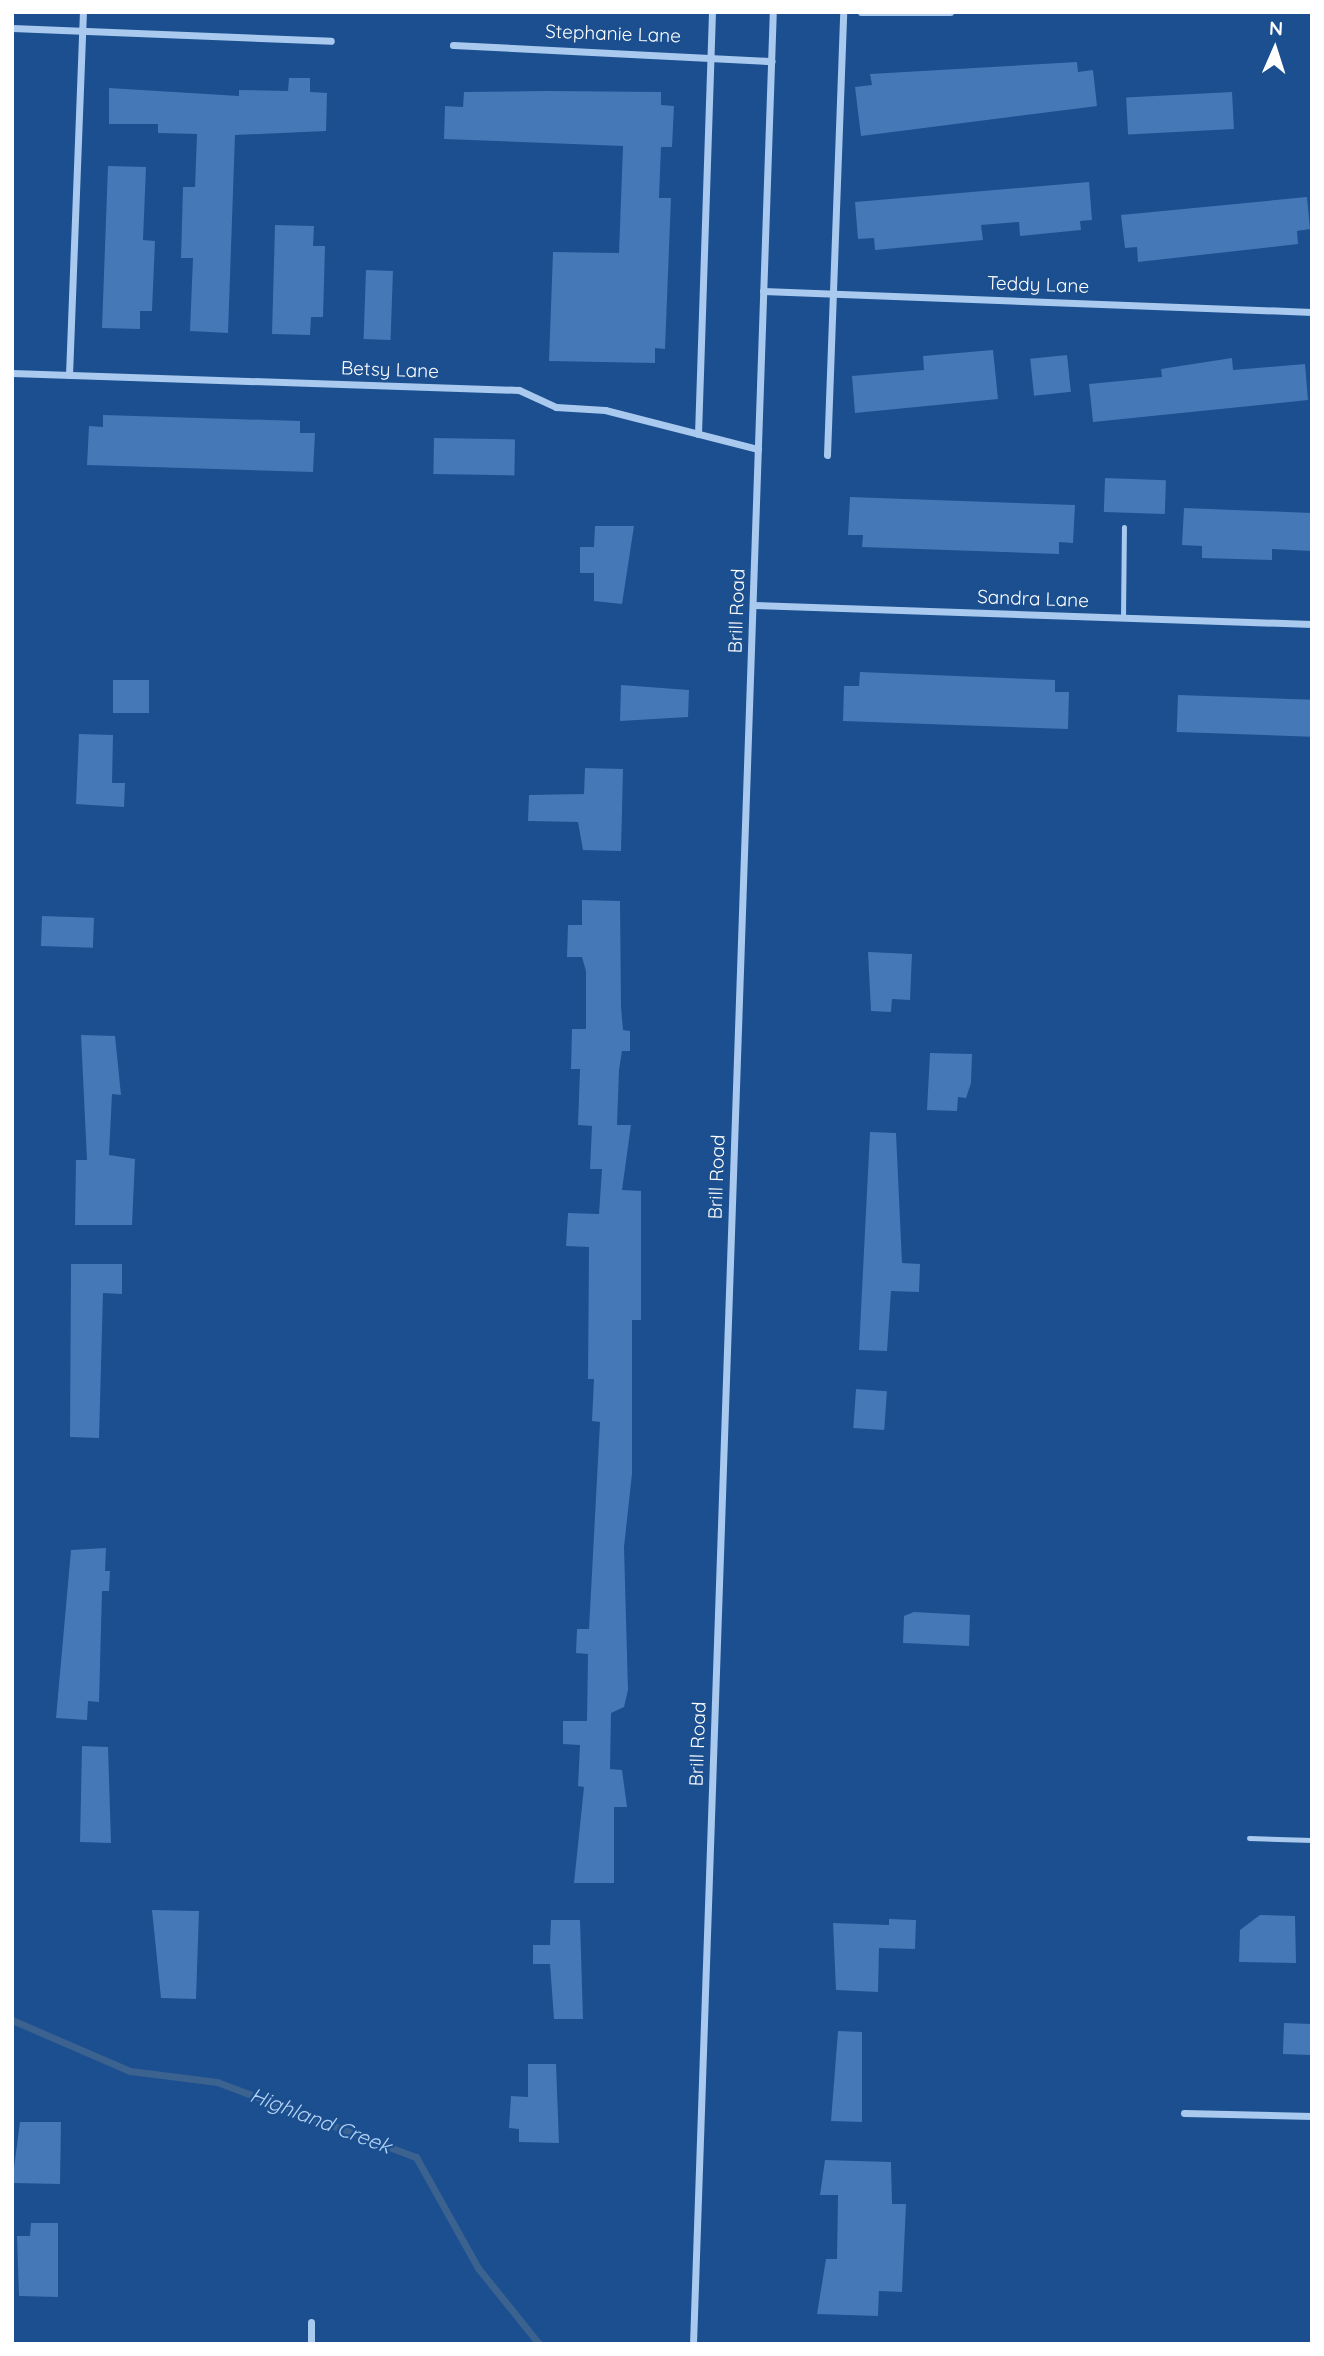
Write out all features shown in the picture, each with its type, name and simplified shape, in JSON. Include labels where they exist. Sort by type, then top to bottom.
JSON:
[{"type":"street","points":[[69,375],[83,12]]},
{"type":"street","points":[[698,434],[712,12]]},
{"type":"street","name":"Brill Road","points":[[693,2344],[773,12]]},
{"type":"street","points":[[827,455],[843,12]]},
{"type":"street","points":[[861,12],[950,12]]},
{"type":"street","points":[[12,28],[331,41]]},
{"type":"street","name":"Stephanie Lane","points":[[453,45],[710,55],[772,61]]},
{"type":"street","name":"Teddy Lane","points":[[763,291],[1312,312]]},
{"type":"street","name":"Betsy Lane","points":[[12,373],[519,390],[556,407],[605,410],[758,449]]},
{"type":"street","name":"Sandra Lane","points":[[753,605],[1312,624]]},
{"type":"street","points":[[1184,2113],[1312,2116]]},
{"type":"street","points":[[311,2344],[312,2322]]},
{"type":"lane","points":[[1123,618],[1124,527]]},
{"type":"lane","points":[[1249,1838],[1312,1840]]},
{"type":"building","points":[[1077,62],[1078,72],[1093,70],[1097,106],[861,136],[855,87],[872,85],[870,74]]},
{"type":"building","points":[[289,78],[310,78],[310,92],[327,93],[326,131],[235,135],[228,333],[190,331],[193,258],[181,258],[183,187],[195,187],[197,134],[158,133],[158,124],[109,124],[109,88],[239,96],[239,90],[288,91]]},
{"type":"building","points":[[464,92],[661,92],[661,105],[674,106],[672,147],[661,147],[659,198],[671,198],[665,349],[655,348],[655,363],[549,361],[553,252],[619,253],[623,146],[444,139],[445,106],[463,107]]},
{"type":"building","points":[[1232,92],[1234,129],[1128,134],[1126,98]]},
{"type":"building","points":[[108,166],[146,167],[143,240],[155,241],[152,311],[140,311],[140,329],[102,328]]},
{"type":"building","points":[[1089,182],[1092,220],[1080,221],[1081,230],[1020,236],[1019,222],[981,225],[983,240],[875,250],[874,238],[858,239],[855,202]]},
{"type":"building","points":[[1307,197],[1310,229],[1297,231],[1298,244],[1138,262],[1137,247],[1125,248],[1121,215]]},
{"type":"building","points":[[275,225],[314,226],[313,246],[325,246],[323,317],[311,317],[310,335],[272,334]]},
{"type":"building","points":[[366,270],[393,271],[391,340],[364,339]]},
{"type":"building","points":[[993,350],[998,399],[855,413],[852,376],[924,370],[923,356]]},
{"type":"building","points":[[1067,355],[1071,392],[1034,396],[1030,359]]},
{"type":"building","points":[[1232,358],[1233,370],[1305,364],[1308,400],[1093,422],[1089,384],[1162,377],[1161,369]]},
{"type":"building","points":[[103,415],[300,421],[300,433],[315,433],[313,472],[87,465],[89,426],[103,427]]},
{"type":"building","points":[[434,438],[515,439],[514,475],[433,474]]},
{"type":"building","points":[[1105,478],[1166,480],[1165,514],[1104,512]]},
{"type":"building","points":[[850,497],[1075,505],[1073,543],[1059,542],[1059,554],[862,547],[863,535],[848,535]]},
{"type":"building","points":[[1184,508],[1312,513],[1312,551],[1272,549],[1272,560],[1202,558],[1202,546],[1182,545]]},
{"type":"building","points":[[595,526],[634,526],[622,604],[594,601],[594,573],[580,573],[580,547],[594,547]]},
{"type":"building","points":[[860,672],[1055,680],[1055,692],[1069,692],[1068,729],[843,721],[844,686],[859,686]]},
{"type":"building","points":[[113,680],[149,680],[149,713],[113,713]]},
{"type":"building","points":[[621,685],[689,690],[688,717],[620,721]]},
{"type":"building","points":[[1178,695],[1312,700],[1311,737],[1177,732]]},
{"type":"building","points":[[79,734],[113,735],[112,783],[125,783],[124,807],[76,804]]},
{"type":"building","points":[[585,768],[623,769],[621,851],[583,850],[578,822],[528,821],[529,795],[584,794]]},
{"type":"building","points":[[582,900],[620,901],[621,1007],[623,1030],[630,1031],[630,1051],[622,1051],[617,1125],[631,1125],[622,1190],[641,1191],[641,1320],[632,1320],[632,1474],[624,1547],[628,1690],[624,1707],[611,1713],[610,1769],[622,1770],[627,1807],[614,1807],[614,1883],[574,1883],[584,1787],[578,1786],[580,1745],[563,1744],[563,1721],[587,1721],[588,1654],[576,1653],[577,1629],[589,1629],[600,1422],[592,1421],[594,1379],[588,1379],[589,1247],[566,1246],[568,1213],[599,1214],[602,1169],[590,1169],[592,1126],[578,1125],[580,1069],[571,1069],[572,1029],[586,1029],[586,971],[582,957],[567,957],[568,925],[582,925]]},
{"type":"building","points":[[42,916],[94,918],[93,948],[41,946]]},
{"type":"building","points":[[868,952],[912,954],[910,1000],[892,999],[891,1012],[871,1011]]},
{"type":"building","points":[[81,1035],[115,1036],[121,1095],[112,1094],[109,1155],[135,1159],[132,1225],[75,1225],[76,1160],[87,1160]]},
{"type":"building","points":[[930,1053],[972,1054],[971,1083],[966,1098],[958,1097],[957,1111],[927,1110]]},
{"type":"building","points":[[870,1132],[896,1133],[902,1263],[920,1264],[919,1292],[891,1291],[887,1351],[859,1350]]},
{"type":"building","points":[[71,1264],[122,1264],[122,1294],[103,1293],[99,1438],[70,1437]]},
{"type":"building","points":[[856,1389],[887,1391],[884,1430],[853,1428]]},
{"type":"building","points":[[106,1548],[105,1571],[110,1571],[109,1591],[102,1591],[99,1702],[88,1701],[87,1720],[56,1718],[71,1550]]},
{"type":"building","points":[[914,1612],[970,1615],[969,1646],[903,1643],[904,1616]]},
{"type":"building","points":[[82,1746],[108,1747],[111,1843],[80,1842]]},
{"type":"building","points":[[152,1910],[199,1911],[196,1999],[161,1998]]},
{"type":"building","points":[[1260,1915],[1295,1916],[1296,1963],[1239,1962],[1240,1930]]},
{"type":"building","points":[[889,1919],[916,1920],[915,1949],[879,1948],[878,1992],[836,1990],[833,1923],[889,1925]]},
{"type":"building","points":[[551,1920],[580,1920],[583,2019],[554,2019],[550,1964],[533,1964],[533,1945],[550,1945]]},
{"type":"building","points":[[1284,2023],[1312,2024],[1311,2055],[1283,2054]]},
{"type":"building","points":[[838,2031],[862,2032],[862,2122],[831,2121]]},
{"type":"building","points":[[528,2064],[556,2064],[559,2143],[519,2142],[519,2129],[509,2128],[511,2096],[528,2097]]},
{"type":"building","points":[[20,2122],[61,2122],[60,2184],[12,2183]]},
{"type":"building","points":[[825,2160],[891,2162],[892,2204],[906,2204],[902,2292],[879,2291],[878,2316],[817,2314],[826,2259],[837,2259],[838,2195],[820,2195]]},
{"type":"building","points":[[31,2223],[58,2223],[58,2297],[19,2296],[17,2236],[30,2236]]},
{"type":"waterway","name":"Highland Creek","points":[[12,2020],[130,2071],[217,2082],[416,2157],[478,2268],[539,2344]]}]
